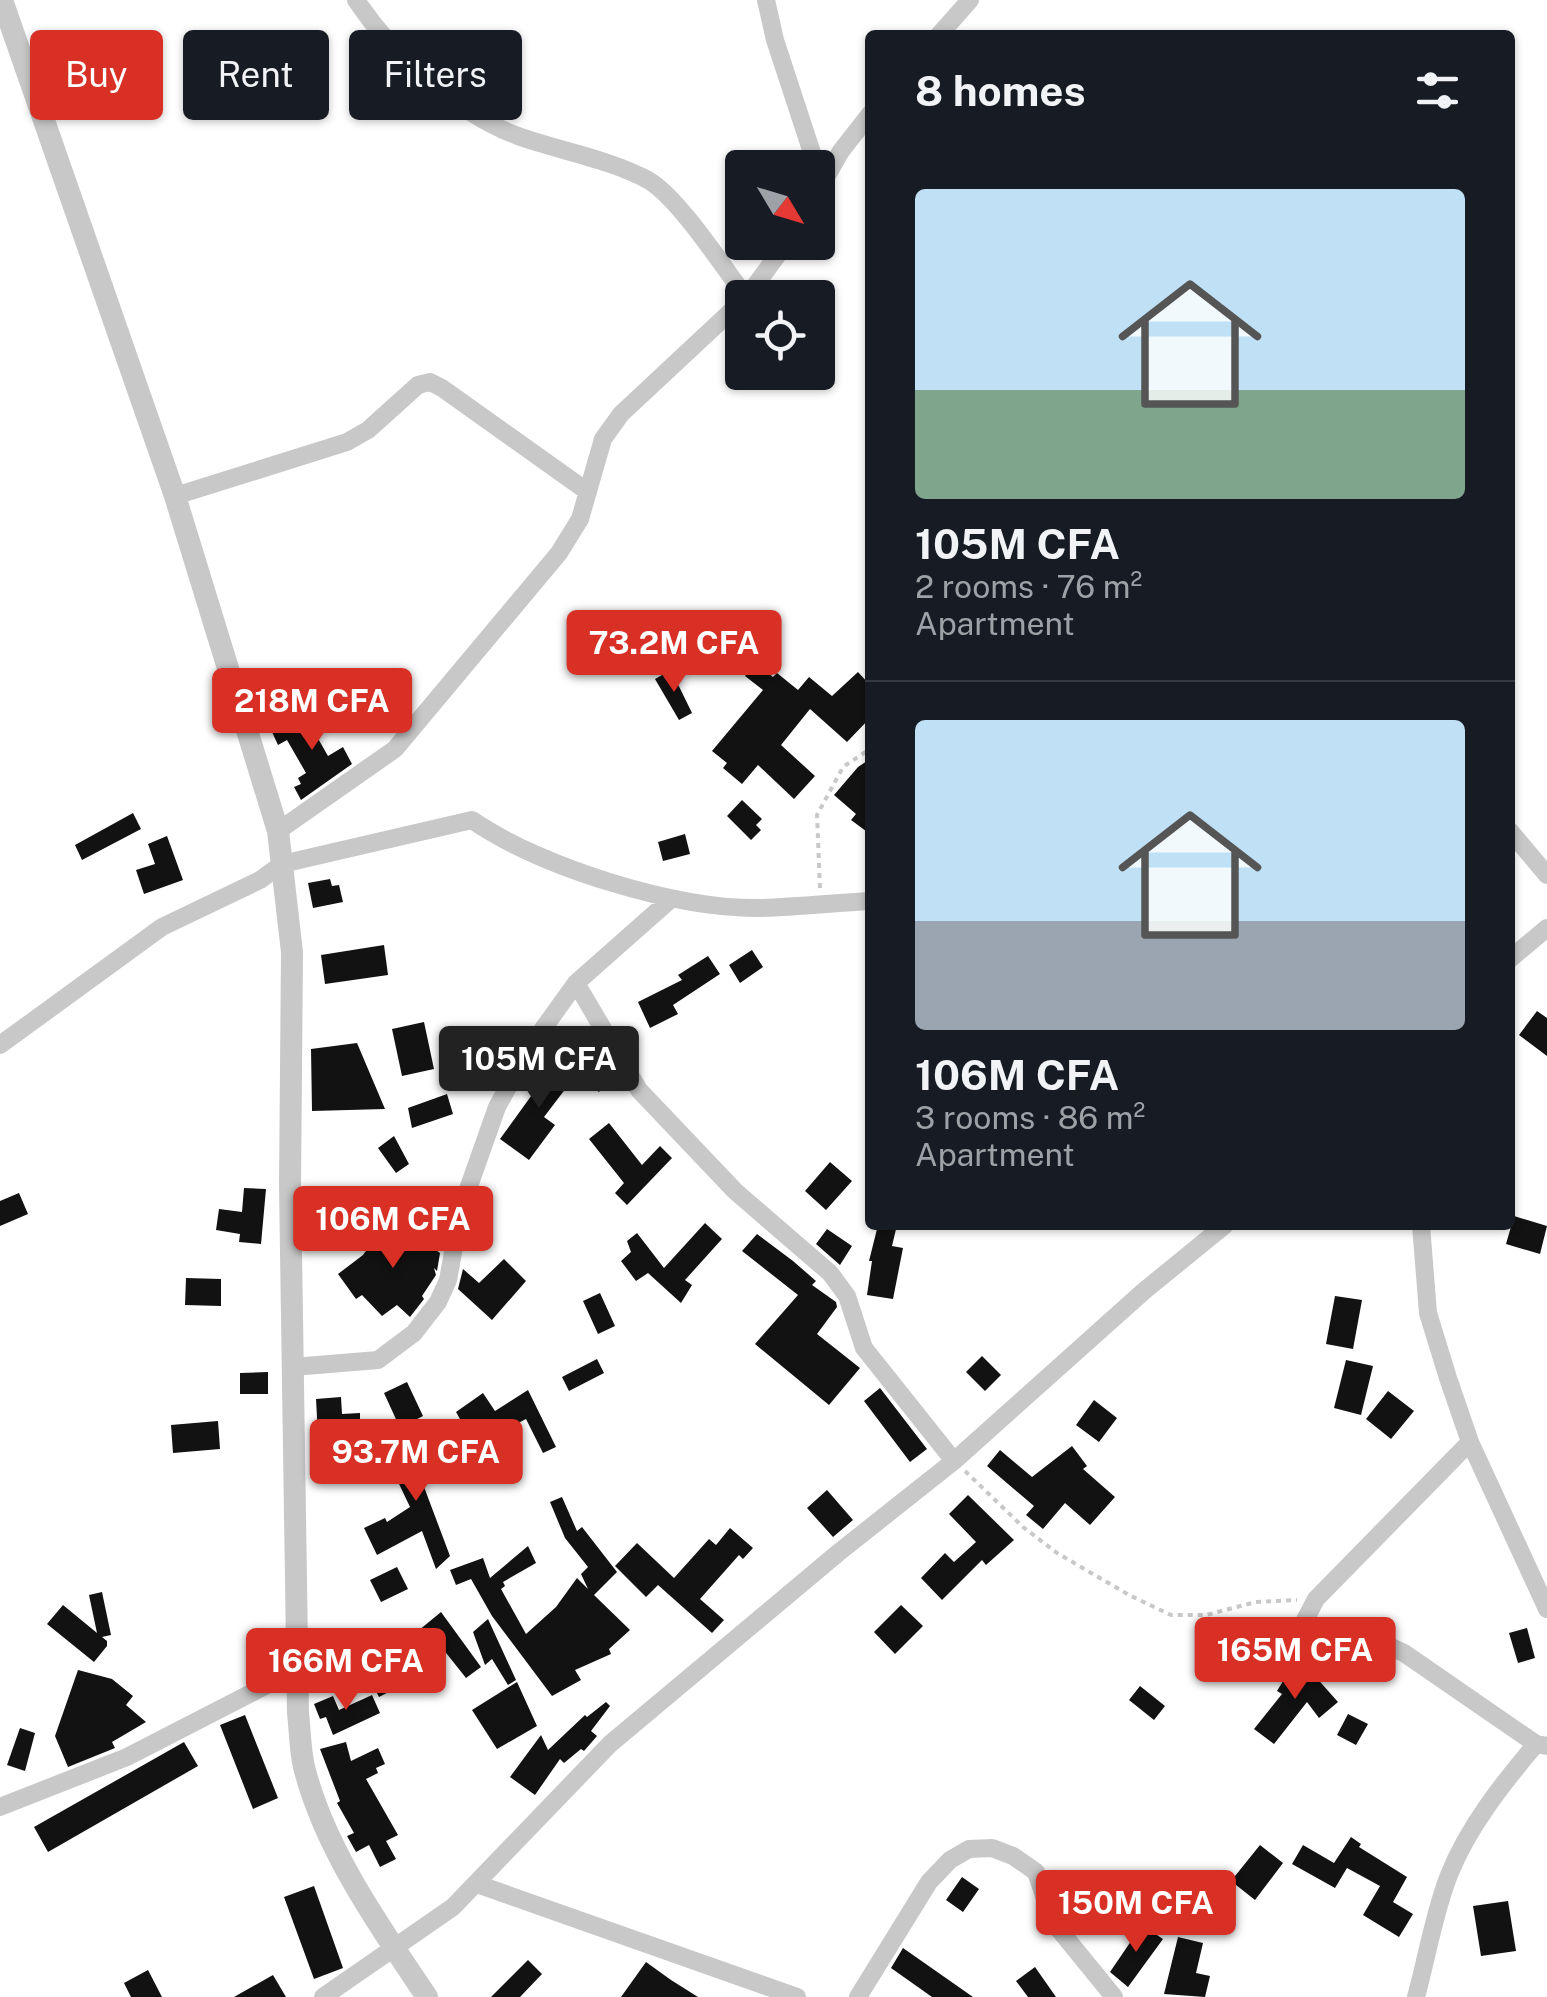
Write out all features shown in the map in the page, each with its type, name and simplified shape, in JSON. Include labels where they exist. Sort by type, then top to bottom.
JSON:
[{"type":"street","points":[[2,0],[175,496],[278,830],[292,952],[298,1713],[304,1765],[322,1817],[348,1870],[427,1997]]},
{"type":"street","points":[[356,0],[390,44],[448,97],[514,134],[651,182],[670,199],[746,298],[774,260]]},
{"type":"street","points":[[766,0],[809,150]]},
{"type":"street","points":[[943,30],[970,0]]},
{"type":"street","points":[[835,159],[865,121]]},
{"type":"street","points":[[278,830],[396,748],[559,552],[580,519],[603,439],[621,414],[725,317]]},
{"type":"street","points":[[175,496],[347,442],[368,430],[418,385],[430,382],[588,492]]},
{"type":"street","points":[[0,1045],[162,927],[260,880],[282,864],[472,820],[528,853],[671,899],[760,908],[865,901]]},
{"type":"street","points":[[1515,836],[1547,875]]},
{"type":"street","points":[[293,1367],[378,1360],[414,1333],[438,1302],[448,1280],[462,1209],[497,1106],[530,1046],[576,983],[671,899]]},
{"type":"street","points":[[1515,955],[1547,928]]},
{"type":"street","points":[[576,983],[639,1090],[735,1191],[830,1273],[847,1296],[864,1348],[954,1461]]},
{"type":"street","points":[[323,1997],[453,1907],[610,1744],[954,1461],[1218,1230]]},
{"type":"street","points":[[1421,1230],[1428,1312],[1470,1442],[1547,1610]]},
{"type":"street","points":[[1416,1997],[1448,1878],[1460,1851],[1504,1782],[1542,1745],[1391,1647],[1336,1649],[1295,1639],[1316,1599],[1470,1442]]},
{"type":"street","points":[[2,1808],[127,1756],[298,1669]]},
{"type":"street","points":[[858,1997],[929,1882],[950,1860],[969,1850],[992,1848],[1014,1856],[1036,1872],[1053,1922],[1114,1997]]},
{"type":"street","points":[[476,1884],[798,1997]]},
{"type":"path","points":[[821,904],[817,815],[843,767],[865,752]]},
{"type":"path","points":[[954,1461],[1022,1527],[1057,1553],[1171,1615],[1206,1615],[1256,1602],[1316,1599]]},
{"type":"building","points":[[756,663],[798,690],[809,677],[832,696],[858,672],[865,680],[865,723],[847,742],[810,709],[781,745],[815,776],[794,799],[758,765],[742,784],[723,768],[727,763],[712,751],[763,690],[745,676]]},
{"type":"building","points":[[671,670],[692,713],[679,720],[655,679]]},
{"type":"building","points":[[320,707],[326,720],[312,728],[328,756],[343,747],[352,764],[301,800],[294,787],[301,784],[298,778],[306,773],[287,740],[278,745],[272,732]]},
{"type":"building","points":[[865,762],[865,830],[851,820],[856,814],[834,795]]},
{"type":"building","points":[[742,800],[762,819],[756,825],[761,830],[751,840],[727,816]]},
{"type":"building","points":[[133,813],[141,829],[82,860],[75,845]]},
{"type":"building","points":[[685,834],[690,854],[663,861],[658,842]]},
{"type":"building","points":[[167,836],[183,880],[144,894],[136,870],[155,864],[148,844]]},
{"type":"building","points":[[330,879],[332,886],[339,885],[343,902],[313,908],[308,883]]},
{"type":"building","points":[[384,945],[388,975],[325,984],[321,955]]},
{"type":"building","points":[[752,950],[763,967],[740,983],[729,965]]},
{"type":"building","points":[[708,956],[720,974],[673,1005],[678,1014],[650,1028],[638,1002],[682,980],[678,975]]},
{"type":"building","points":[[1537,1011],[1547,1018],[1547,1056],[1519,1035]]},
{"type":"building","points":[[424,1022],[434,1069],[402,1076],[392,1029]]},
{"type":"building","points":[[357,1043],[385,1109],[312,1111],[311,1049]]},
{"type":"building","points":[[560,1056],[579,1071],[544,1117],[555,1125],[529,1160],[500,1139]]},
{"type":"building","points":[[598,1056],[614,1072],[599,1092],[581,1079]]},
{"type":"building","points":[[447,1094],[453,1114],[412,1128],[408,1108]]},
{"type":"building","points":[[609,1123],[642,1165],[660,1146],[672,1158],[627,1205],[615,1193],[624,1183],[589,1139]]},
{"type":"building","points":[[394,1136],[409,1164],[396,1173],[378,1148]]},
{"type":"building","points":[[830,1162],[852,1181],[826,1210],[805,1191]]},
{"type":"building","points":[[244,1188],[266,1189],[261,1244],[239,1242],[240,1234],[216,1230],[219,1209],[242,1212]]},
{"type":"building","points":[[19,1193],[28,1214],[0,1226],[0,1201]]},
{"type":"building","points":[[1515,1216],[1547,1226],[1540,1254],[1506,1244],[1510,1230],[1515,1230]]},
{"type":"building","points":[[390,1218],[440,1253],[437,1271],[434,1268],[436,1275],[410,1317],[397,1305],[382,1316],[362,1295],[356,1299],[338,1274],[363,1255]]},
{"type":"building","points":[[705,1223],[722,1239],[685,1280],[692,1285],[681,1303],[648,1273],[636,1281],[621,1261],[631,1252],[627,1241],[637,1233],[664,1268]]},
{"type":"building","points":[[827,1229],[852,1246],[840,1265],[816,1244]]},
{"type":"building","points":[[877,1230],[896,1230],[892,1246],[903,1248],[893,1299],[867,1295],[869,1261]]},
{"type":"building","points":[[757,1234],[793,1261],[816,1281],[812,1285],[836,1302],[837,1307],[817,1334],[860,1368],[829,1405],[755,1344],[798,1295],[742,1251]]},
{"type":"building","points":[[504,1259],[526,1281],[492,1320],[458,1289],[463,1269],[479,1283]]},
{"type":"building","points":[[186,1278],[221,1279],[221,1306],[185,1305]]},
{"type":"building","points":[[600,1293],[615,1326],[598,1334],[583,1301]]},
{"type":"building","points":[[1335,1296],[1362,1300],[1353,1349],[1326,1344]]},
{"type":"building","points":[[982,1356],[1001,1375],[985,1391],[966,1372]]},
{"type":"building","points":[[597,1359],[604,1373],[569,1391],[562,1377]]},
{"type":"building","points":[[1346,1360],[1373,1366],[1361,1415],[1334,1408]]},
{"type":"building","points":[[268,1372],[268,1394],[240,1394],[240,1373]]},
{"type":"building","points":[[407,1382],[423,1416],[400,1428],[384,1393]]},
{"type":"building","points":[[880,1388],[927,1449],[910,1462],[864,1401]]},
{"type":"building","points":[[528,1390],[556,1447],[543,1453],[526,1419],[495,1435],[504,1447],[491,1458],[456,1412],[483,1393],[495,1411]]},
{"type":"building","points":[[1388,1391],[1414,1411],[1391,1439],[1366,1419]]},
{"type":"building","points":[[341,1397],[342,1414],[360,1413],[360,1430],[340,1431],[343,1472],[330,1473],[326,1435],[318,1436],[316,1399]]},
{"type":"building","points":[[1094,1400],[1117,1418],[1099,1442],[1076,1425]]},
{"type":"building","points":[[218,1421],[220,1449],[173,1453],[171,1425]]},
{"type":"building","points":[[461,1428],[468,1439],[418,1471],[450,1556],[436,1569],[422,1531],[377,1555],[364,1528],[385,1518],[387,1522],[410,1507],[391,1467]]},
{"type":"building","points":[[1072,1446],[1087,1466],[1083,1469],[1115,1497],[1090,1525],[1065,1503],[1043,1529],[1026,1515],[1034,1506],[987,1466],[1000,1450],[1032,1477]]},
{"type":"building","points":[[827,1490],[853,1520],[833,1537],[807,1508]]},
{"type":"building","points":[[968,1495],[1014,1540],[986,1565],[982,1560],[942,1600],[921,1578],[945,1553],[954,1562],[976,1542],[949,1514]]},
{"type":"building","points":[[562,1497],[577,1531],[582,1527],[617,1572],[594,1595],[630,1630],[609,1649],[611,1654],[575,1670],[581,1680],[552,1696],[492,1616],[471,1579],[456,1585],[450,1570],[483,1558],[490,1578],[528,1546],[536,1563],[503,1582],[505,1586],[501,1589],[526,1634],[556,1607],[577,1578],[588,1589],[581,1574],[588,1567],[565,1538],[550,1502]]},
{"type":"building","points":[[730,1528],[753,1548],[743,1559],[739,1555],[700,1599],[724,1620],[712,1633],[658,1585],[646,1597],[615,1566],[637,1543],[674,1578],[709,1539],[716,1545]]},
{"type":"building","points":[[397,1567],[408,1589],[381,1602],[370,1580]]},
{"type":"building","points":[[102,1592],[111,1635],[102,1637],[107,1646],[94,1662],[47,1624],[63,1605],[97,1633],[89,1595]]},
{"type":"building","points":[[901,1605],[923,1626],[895,1654],[874,1632]]},
{"type":"building","points":[[441,1612],[481,1667],[466,1678],[435,1639],[403,1662],[412,1680],[379,1697],[357,1654],[386,1640],[388,1645],[399,1640],[401,1645]]},
{"type":"building","points":[[488,1619],[516,1680],[508,1685],[492,1659],[485,1665],[473,1632]]},
{"type":"building","points":[[1527,1628],[1535,1658],[1518,1663],[1509,1633]]},
{"type":"building","points":[[1294,1663],[1314,1675],[1338,1702],[1319,1718],[1307,1702],[1274,1744],[1254,1729],[1282,1694],[1277,1691]]},
{"type":"building","points":[[78,1670],[112,1679],[133,1696],[126,1705],[146,1722],[112,1742],[115,1748],[68,1767],[55,1736]]},
{"type":"building","points":[[517,1682],[537,1726],[497,1749],[472,1710]]},
{"type":"building","points":[[1140,1686],[1165,1706],[1154,1720],[1129,1700]]},
{"type":"building","points":[[372,1695],[380,1713],[333,1735],[326,1717],[320,1719],[314,1704],[333,1696],[339,1710]]},
{"type":"building","points":[[606,1702],[610,1706],[591,1731],[597,1736],[584,1751],[581,1749],[564,1763],[560,1759],[535,1795],[510,1777],[541,1735],[548,1750],[585,1715]]},
{"type":"building","points":[[1348,1714],[1368,1724],[1356,1745],[1337,1735]]},
{"type":"building","points":[[245,1715],[278,1798],[253,1809],[220,1725]]},
{"type":"building","points":[[20,1728],[35,1733],[25,1771],[7,1765]]},
{"type":"building","points":[[184,1742],[198,1766],[48,1852],[34,1827]]},
{"type":"building","points":[[346,1742],[351,1761],[378,1748],[385,1764],[366,1779],[398,1835],[386,1841],[396,1859],[380,1867],[369,1845],[356,1852],[347,1836],[354,1833],[337,1803],[340,1801],[320,1749]]},
{"type":"building","points":[[1351,1837],[1361,1844],[1359,1847],[1407,1877],[1393,1902],[1413,1914],[1399,1937],[1363,1915],[1380,1886],[1347,1868],[1335,1888],[1292,1864],[1303,1845],[1334,1863]]},
{"type":"building","points":[[1260,1845],[1283,1863],[1255,1900],[1231,1881]]},
{"type":"building","points":[[962,1877],[979,1889],[963,1912],[946,1900]]},
{"type":"building","points":[[314,1886],[343,1968],[314,1979],[284,1897]]},
{"type":"building","points":[[1508,1901],[1516,1951],[1481,1956],[1473,1906]]},
{"type":"building","points":[[1142,1925],[1163,1939],[1128,1987],[1110,1972]]},
{"type":"building","points":[[1178,1937],[1203,1943],[1196,1973],[1210,1976],[1205,1997],[1164,1994]]},
{"type":"building","points":[[903,1948],[973,1997],[932,1997],[891,1968]]},
{"type":"building","points":[[528,1960],[542,1974],[520,1997],[491,1997]]},
{"type":"building","points":[[646,1962],[671,1980],[698,1997],[621,1997]]},
{"type":"building","points":[[1035,1967],[1056,1997],[1028,1997],[1016,1981]]},
{"type":"building","points":[[148,1970],[162,1997],[131,1997],[124,1983]]},
{"type":"building","points":[[273,1975],[286,1997],[234,1997]]}]
